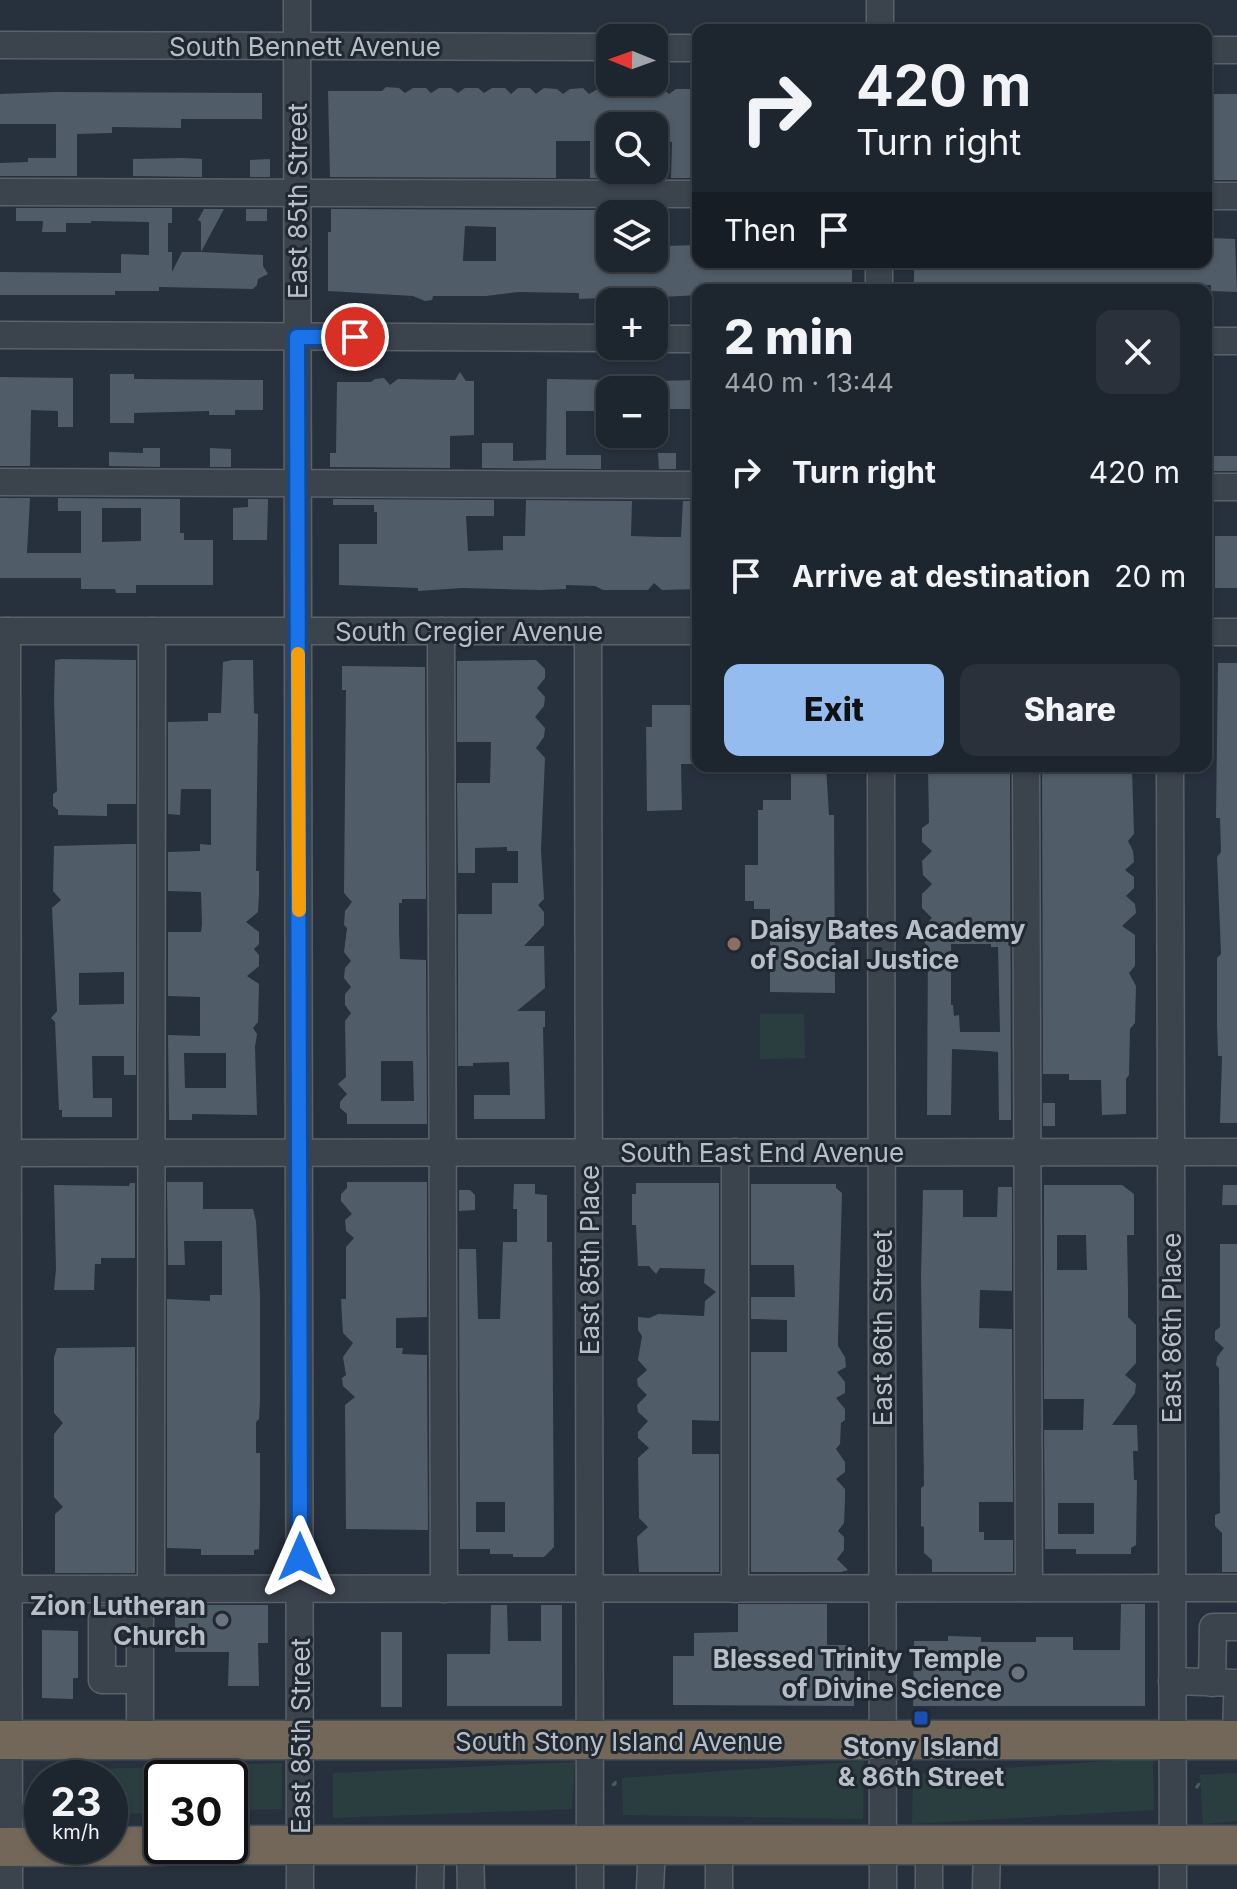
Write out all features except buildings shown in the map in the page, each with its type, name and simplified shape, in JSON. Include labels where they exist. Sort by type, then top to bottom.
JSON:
[{"type":"highway","name":"South Stony Island Avenue","points":[[4,1740],[1236,1740]]},
{"type":"highway","points":[[248,1845],[1237,1845]]},
{"type":"highway","points":[[4,1847],[144,1846]]},
{"type":"street","name":"East 85th Street","points":[[297,0],[300,1889]]},
{"type":"street","points":[[880,0],[880,24]]},
{"type":"street","name":"South Bennett Avenue","points":[[0,45],[596,47]]},
{"type":"street","points":[[668,48],[692,48]]},
{"type":"street","points":[[1212,50],[1237,50]]},
{"type":"street","points":[[0,192],[692,194]]},
{"type":"street","points":[[1212,196],[1237,196]]},
{"type":"street","points":[[0,335],[596,338]]},
{"type":"street","points":[[668,339],[692,339]]},
{"type":"street","points":[[1212,341],[1237,341]]},
{"type":"street","points":[[0,482],[692,485]]},
{"type":"street","points":[[1212,487],[1237,487]]},
{"type":"street","points":[[3,631],[4,1847],[9,1889]]},
{"type":"street","name":"South Cregier Avenue","points":[[3,631],[692,631]]},
{"type":"street","points":[[151,1589],[152,631]]},
{"type":"street","points":[[441,631],[444,1589]]},
{"type":"street","name":"East 85th Place","points":[[588,631],[590,1889]]},
{"type":"street","points":[[1212,632],[1237,632]]},
{"type":"street","name":"East 86th Street","points":[[881,772],[883,1889]]},
{"type":"street","points":[[1026,772],[1029,1588]]},
{"type":"street","name":"East 86th Place","points":[[1170,772],[1173,1889]]},
{"type":"street","points":[[735,1152],[735,1589]]},
{"type":"street","name":"South East End Avenue","points":[[4,1153],[1237,1152]]},
{"type":"street","points":[[5,1589],[1237,1588]]},
{"type":"street","points":[[1172,1681],[1225,1683],[1213,1627],[1237,1627]]},
{"type":"street","points":[[140,1680],[140,1740]]},
{"type":"street","points":[[1236,1740],[1237,1700]]},
{"type":"street","points":[[430,1889],[431,1845]]},
{"type":"street","points":[[470,1846],[471,1889]]},
{"type":"street","points":[[650,1889],[652,1846]]},
{"type":"street","points":[[719,1846],[719,1889]]},
{"type":"street","points":[[929,1846],[929,1889]]},
{"type":"street","points":[[986,1889],[987,1846]]},
{"type":"green space","points":[[760,1014],[804,1014],[805,1058],[760,1059]]},
{"type":"green space","points":[[1153,1758],[1154,1810],[912,1824],[913,1774]]},
{"type":"green space","points":[[864,1761],[863,1819],[623,1815],[622,1778]]},
{"type":"green space","points":[[575,1762],[572,1809],[333,1818],[333,1773]]},
{"type":"green space","points":[[282,1763],[282,1809],[248,1810],[248,1764]]},
{"type":"green space","points":[[128,1768],[144,1768],[144,1813],[128,1814]]},
{"type":"green space","points":[[1237,1773],[1237,1821],[1203,1824],[1200,1775]]},
{"type":"slow traffic","points":[[298,654],[299,910]]},
{"type":"place","name":"Daisy Bates Academy of Social Justice","points":[[734,944]]},
{"type":"place","name":"Zion Lutheran Church","points":[[222,1620]]},
{"type":"place","name":"Blessed Trinity Temple of Divine Science","points":[[1018,1673]]},
{"type":"place","name":"Stony Island & 86th Street","points":[[921,1718]]},
{"type":"route","points":[[300,1557],[297,337],[355,337]]}]
